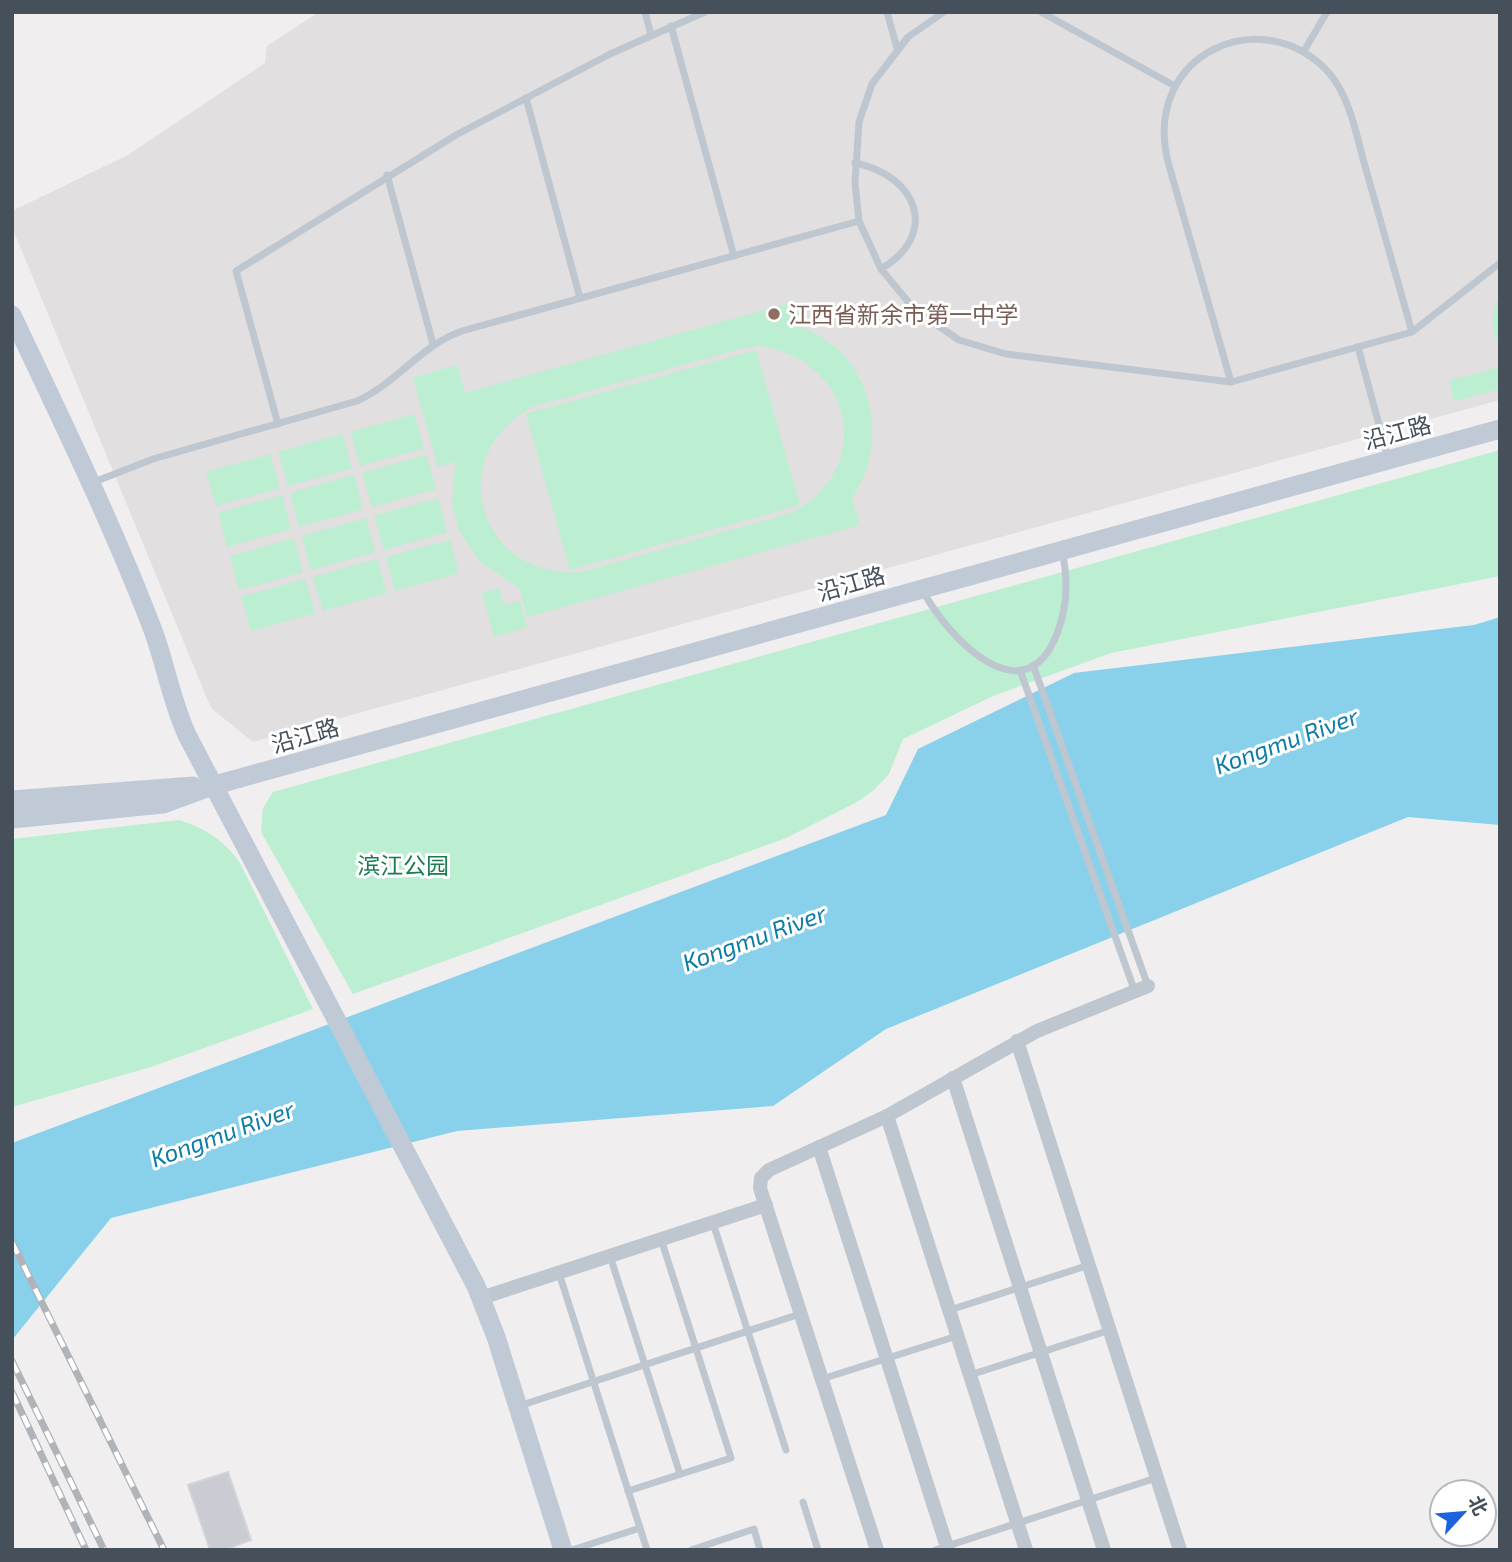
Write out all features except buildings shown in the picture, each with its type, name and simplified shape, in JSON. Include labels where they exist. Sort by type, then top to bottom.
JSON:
[{"type":"street","points":[[12,315],[90,484],[153,633],[178,716],[317,978],[481,1298],[563,1550]]},
{"type":"street","name":"沿江路","points":[[12,819],[163,804],[215,785],[1500,429]]},
{"type":"street","name":"沿江路","points":[[12,800],[215,785]]},
{"type":"street","points":[[877,1550],[766,1205],[761,1178],[769,1170],[887,1116],[1017,1041],[1141,989]]},
{"type":"street","points":[[1017,1041],[1180,1550]]},
{"type":"street","points":[[953,1078],[1104,1550]]},
{"type":"street","points":[[887,1116],[1026,1550]]},
{"type":"street","points":[[819,1147],[943,1549]]},
{"type":"street","points":[[481,1298],[766,1205]]},
{"type":"lane","points":[[645,12],[651,35]]},
{"type":"lane","points":[[278,424],[236,271],[387,175],[526,98],[651,35],[705,12]]},
{"type":"lane","points":[[887,12],[897,48]]},
{"type":"lane","points":[[944,12],[897,48],[882,66],[864,102],[855,163],[859,221],[881,269],[915,310],[937,327],[983,349],[1231,382],[1412,332],[1500,263]]},
{"type":"lane","points":[[1041,12],[1173,85]]},
{"type":"lane","points":[[1304,51],[1327,12]]},
{"type":"lane","points":[[671,26],[734,256]]},
{"type":"lane","points":[[1231,382],[1164,145],[1165,105],[1182,70],[1196,57],[1228,40],[1265,36],[1304,51],[1330,74],[1349,111],[1412,332]]},
{"type":"lane","points":[[526,98],[580,298]]},
{"type":"lane","points":[[855,163],[890,175],[904,188],[913,206],[912,238],[902,254],[881,269]]},
{"type":"lane","points":[[387,175],[433,344]]},
{"type":"lane","points":[[90,484],[153,459],[367,396],[433,344],[462,331],[859,221]]},
{"type":"lane","points":[[1358,347],[1389,460]]},
{"type":"lane","points":[[922,589],[941,621],[964,647],[993,665],[1020,670],[1033,665],[1050,650],[1062,620],[1067,586],[1062,550]]},
{"type":"lane","points":[[1033,665],[1137,956],[1141,989]]},
{"type":"lane","points":[[1020,670],[1124,961],[1141,989]]},
{"type":"lane","points":[[713,1223],[786,1450]]},
{"type":"lane","points":[[628,1491],[731,1458],[661,1239]]},
{"type":"lane","points":[[610,1256],[680,1474]]},
{"type":"lane","points":[[949,1311],[1089,1265]]},
{"type":"lane","points":[[558,1273],[647,1550]]},
{"type":"lane","points":[[517,1406],[801,1314]]},
{"type":"lane","points":[[970,1376],[1110,1330]]},
{"type":"lane","points":[[822,1379],[957,1335]]},
{"type":"lane","points":[[943,1549],[1157,1478]]},
{"type":"lane","points":[[803,1502],[818,1550]]},
{"type":"lane","points":[[572,1550],[640,1528]]},
{"type":"lane","points":[[691,1550],[704,1548],[754,1529],[760,1550]]},
{"type":"shaded area","name":"江西省新余市第一中学","points":[[319,12],[1500,12],[1500,400],[253,742],[211,708],[12,227],[12,211],[128,155],[265,63],[267,46]]},
{"type":"green space","points":[[1500,294],[1500,347],[1492,320]]},
{"type":"green space","points":[[797,301],[805,329],[828,341],[847,358],[860,379],[869,402],[871,451],[864,475],[852,498],[860,525],[527,617],[520,589],[480,562],[459,530],[452,504],[455,462],[438,467],[413,378],[457,365],[465,393]],"holes":[[[759,346],[791,355],[816,371],[833,393],[842,418],[843,444],[836,470],[818,494],[791,513],[582,572],[546,569],[517,556],[496,536],[484,510],[481,481],[488,453],[506,427],[535,406],[744,348]]]},
{"type":"green space","points":[[756,350],[800,505],[570,570],[526,414]]},
{"type":"green space","points":[[1500,367],[1500,389],[1454,401],[1449,381]]},
{"type":"green space","points":[[414,414],[424,448],[360,466],[351,432]]},
{"type":"green space","points":[[342,434],[352,468],[288,486],[278,452]]},
{"type":"green space","name":"滨江公园","points":[[1500,450],[1500,576],[1111,653],[993,696],[903,739],[889,774],[874,790],[857,802],[786,838],[353,994],[261,832],[263,808],[273,792]]},
{"type":"green space","points":[[270,454],[280,488],[216,506],[206,472]]},
{"type":"green space","points":[[426,455],[436,489],[372,507],[362,473]]},
{"type":"green space","points":[[354,475],[363,509],[299,527],[290,493]]},
{"type":"green space","points":[[282,495],[291,529],[227,547],[218,513]]},
{"type":"green space","points":[[438,498],[447,532],[384,550],[374,516]]},
{"type":"green space","points":[[366,518],[375,552],[311,570],[302,536]]},
{"type":"green space","points":[[294,538],[303,572],[239,590],[230,556]]},
{"type":"green space","points":[[450,540],[459,573],[395,591],[386,557]]},
{"type":"green space","points":[[377,559],[387,593],[323,611],[313,577]]},
{"type":"green space","points":[[305,579],[315,613],[251,631],[241,597]]},
{"type":"green space","points":[[499,588],[504,605],[520,601],[527,627],[494,637],[482,592]]},
{"type":"green space","points":[[179,820],[214,836],[240,863],[313,1009],[151,1067],[12,1107],[12,839]]},
{"type":"water","name":"Kongmu River","points":[[1500,617],[1500,825],[1408,817],[886,1029],[773,1106],[457,1131],[111,1218],[12,1340],[12,1143],[886,815],[918,749],[1074,673],[1474,625]]},
{"type":"railway","points":[[12,1242],[164,1550]]},
{"type":"railway","points":[[12,1361],[104,1550]]},
{"type":"railway","points":[[12,1392],[86,1550]]},
{"type":"place","name":"江西省新余市第一中学","points":[[774,314]]}]
